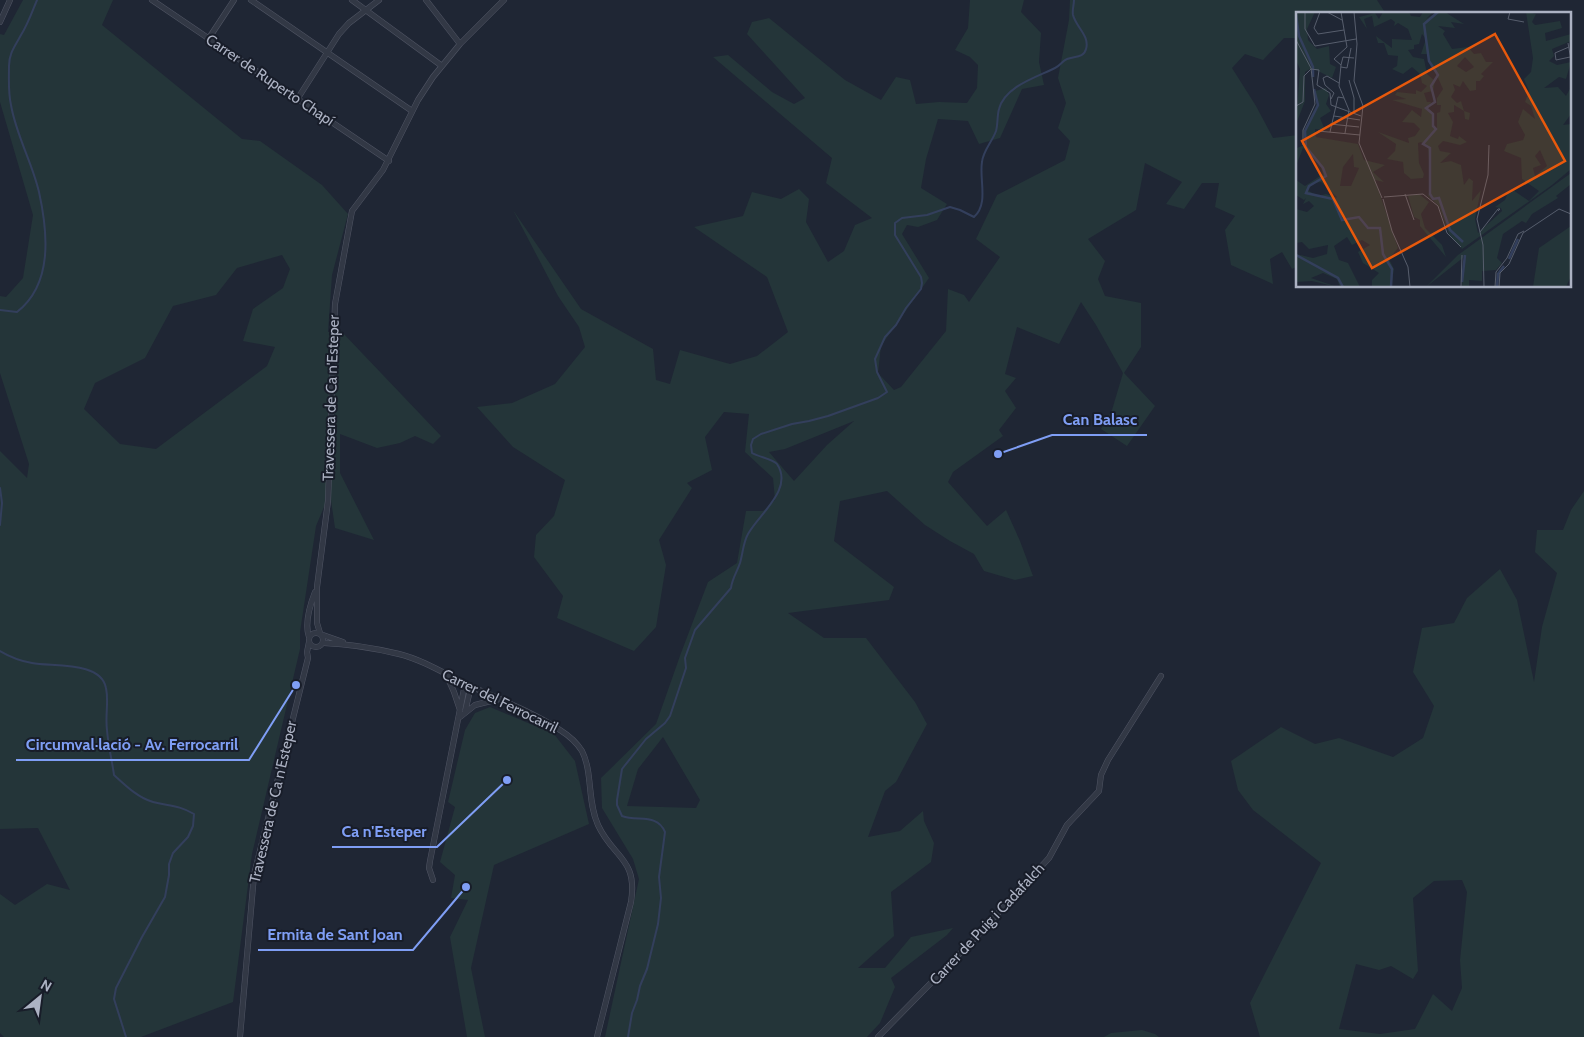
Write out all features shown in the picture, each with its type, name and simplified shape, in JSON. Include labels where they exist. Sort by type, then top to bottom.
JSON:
[{"type":"street","points":[[0,22],[10,0]]},
{"type":"street","name":"Carrer de Ruperto Chapí","points":[[152,0],[388,161]]},
{"type":"street","points":[[209,38],[234,0]]},
{"type":"street","points":[[251,0],[412,110]]},
{"type":"street","points":[[352,0],[442,66]]},
{"type":"street","points":[[298,98],[339,34],[349,23],[379,0]]},
{"type":"street","points":[[426,0],[460,44]]},
{"type":"street","points":[[388,161],[423,90],[460,44],[504,0]]},
{"type":"street","name":"Travessera de Ca n'Esteper","points":[[321,634],[317,623],[317,587],[328,501],[335,304],[352,211],[388,161]]},
{"type":"street","name":"Travessera de Ca n'Esteper","points":[[240,1037],[254,875],[308,658],[309,640],[307,632],[309,607],[317,587]]},
{"type":"street","points":[[314,633],[321,634],[324,643],[318,647],[312,646],[309,640],[314,633]]},
{"type":"street","name":"Carrer del Ferrocarril","points":[[321,634],[351,645]]},
{"type":"street","name":"Carrer del Ferrocarril","points":[[324,643],[351,645],[399,654],[422,662],[556,727],[574,741],[581,751],[586,763],[591,802],[596,821],[599,828],[628,866],[633,889],[597,1037]]},
{"type":"street","name":"Travessera de Ca n'Esteper","points":[[308,658],[318,647]]},
{"type":"street","points":[[446,674],[462,714]]},
{"type":"street","name":"Carrer de Puig i Cadafalch","points":[[878,1037],[974,939],[1049,858],[1067,824],[1099,791],[1101,775],[1108,760],[1160,676]]},
{"type":"street","points":[[433,880],[429,868],[430,861],[468,685]]},
{"type":"street","points":[[462,714],[475,705],[498,699]]},
{"type":"shaded area","points":[[23,0],[113,0],[102,25],[242,139],[260,141],[322,185],[348,214],[332,275],[328,332],[341,331],[441,436],[433,444],[415,436],[400,443],[377,448],[340,434],[340,473],[374,540],[335,528],[330,493],[316,526],[300,632],[300,649],[252,854],[233,1002],[141,1037],[4,1037],[0,1033],[0,894],[15,905],[47,884],[70,890],[38,828],[0,829],[0,451],[27,478],[29,464],[0,373],[0,296],[6,297],[23,278],[33,215],[0,102],[0,34],[4,35]],"holes":[[[282,255],[290,269],[283,288],[253,309],[243,341],[275,347],[267,366],[156,449],[120,444],[84,409],[95,383],[145,358],[173,306],[216,295],[237,268]]]},
{"type":"shaded area","points":[[970,0],[1024,0],[1021,12],[1041,33],[1039,62],[1044,85],[1022,89],[1000,138],[979,144],[968,121],[938,119],[926,159],[921,188],[947,204],[937,220],[918,227],[907,225],[902,234],[929,278],[881,346],[878,373],[894,390],[901,387],[946,331],[948,289],[964,295],[969,302],[1000,257],[976,239],[997,195],[1065,160],[1070,141],[1058,128],[1066,103],[1058,78],[1069,20],[1070,0],[1377,0],[1385,12],[1296,12],[1296,38],[1284,38],[1263,60],[1245,54],[1232,68],[1256,106],[1273,138],[1296,135],[1296,267],[1292,269],[1282,252],[1270,259],[1273,284],[1231,265],[1225,230],[1235,216],[1215,207],[1219,183],[1202,183],[1184,209],[1166,204],[1182,182],[1145,163],[1136,210],[1088,239],[1105,261],[1098,279],[1105,296],[1141,303],[1141,347],[1124,373],[1155,406],[1127,446],[1101,429],[1112,410],[1123,373],[1081,302],[1059,344],[1017,327],[1005,374],[1016,378],[1005,391],[1016,408],[999,430],[1003,436],[953,472],[948,482],[987,526],[1006,510],[1033,576],[1015,580],[984,571],[974,554],[925,525],[887,491],[840,501],[834,541],[894,587],[889,600],[788,613],[824,638],[866,638],[915,702],[927,724],[896,782],[885,791],[868,837],[900,831],[923,811],[924,821],[934,843],[931,862],[891,892],[894,936],[858,968],[885,968],[911,937],[953,928],[947,935],[891,978],[895,987],[880,1023],[867,1037],[605,1037],[639,879],[633,859],[602,808],[601,778],[656,724],[708,582],[737,563],[746,511],[763,511],[775,500],[773,478],[745,452],[749,414],[724,412],[705,437],[712,470],[687,483],[692,488],[659,540],[666,565],[656,627],[634,651],[557,618],[563,596],[534,557],[536,535],[554,516],[565,480],[513,447],[477,407],[512,403],[555,384],[585,347],[579,327],[558,296],[513,210],[581,309],[653,349],[656,380],[670,384],[680,350],[730,364],[757,356],[788,332],[767,277],[694,227],[743,216],[752,192],[781,199],[799,189],[809,199],[806,222],[828,262],[844,251],[855,225],[872,218],[826,183],[832,158],[713,57],[728,55],[772,92],[794,104],[805,98],[747,34],[752,22],[769,18],[845,80],[881,100],[896,77],[910,80],[916,104],[939,102],[967,103],[977,88],[978,65],[970,57],[955,50],[968,28]],"holes":[[[854,421],[827,445],[794,481],[769,452],[785,449]],[[663,737],[700,800],[696,808],[627,806],[638,769]]]},
{"type":"shaded area","points":[[1584,491],[1584,1037],[1260,1037],[1250,1003],[1321,863],[1253,810],[1238,790],[1231,761],[1281,727],[1315,744],[1339,738],[1393,757],[1423,738],[1434,706],[1413,672],[1422,628],[1454,623],[1467,598],[1500,569],[1517,600],[1534,682],[1542,627],[1557,573],[1535,552],[1537,530],[1563,530],[1571,510]],"holes":[[[1462,880],[1467,892],[1460,960],[1462,988],[1452,1011],[1433,994],[1415,1029],[1380,1034],[1339,1029],[1356,964],[1379,970],[1391,966],[1413,979],[1418,971],[1413,898],[1434,881]]]},
{"type":"shaded area","points":[[490,707],[554,734],[575,761],[589,824],[494,865],[471,968],[485,1037],[467,1037],[450,937],[468,900],[451,898],[455,875],[440,862],[455,807],[448,802],[465,730],[475,713]]},
{"type":"shaded area","points":[[1142,1030],[1159,1037],[1104,1037],[1111,1033]]},
{"type":"waterway","points":[[0,310],[17,312],[29,300],[37,287],[45,257],[44,224],[39,192],[13,116],[9,85],[11,53],[26,27],[37,0]]},
{"type":"waterway","points":[[628,1037],[632,1013],[647,969],[658,924],[661,898],[659,877],[665,832],[662,826],[652,820],[622,816],[617,805],[622,769],[646,739],[665,723],[670,716],[686,668],[685,658],[695,630],[731,588],[748,534],[778,492],[781,483],[781,473],[777,464],[752,453],[751,445],[753,439],[761,434],[792,424],[828,416],[878,398],[887,392],[877,372],[875,359],[885,337],[896,325],[921,289],[922,283],[921,277],[895,235],[895,223],[902,218],[927,215],[950,207],[974,217],[979,212],[983,191],[981,169],[983,158],[996,131],[998,112],[1002,101],[1022,83],[1057,67],[1067,59],[1085,52],[1086,40],[1073,15],[1074,0]]},
{"type":"waterway","points":[[0,488],[2,503],[0,525]]},
{"type":"waterway","points":[[0,651],[28,662],[75,667],[95,673],[102,679],[106,688],[106,719],[114,775],[142,798],[179,807],[194,814],[193,826],[188,837],[173,853],[169,864],[165,897],[116,988],[114,999],[126,1037]]},
{"type":"place","name":"Can Balasc","points":[[998,454]]},
{"type":"place","name":"Circumval·lació - Av. Ferrocarril","points":[[296,685]]},
{"type":"place","name":"Ca n'Esteper","points":[[507,780]]},
{"type":"place","name":"Ermita de Sant Joan","points":[[466,887]]}]
